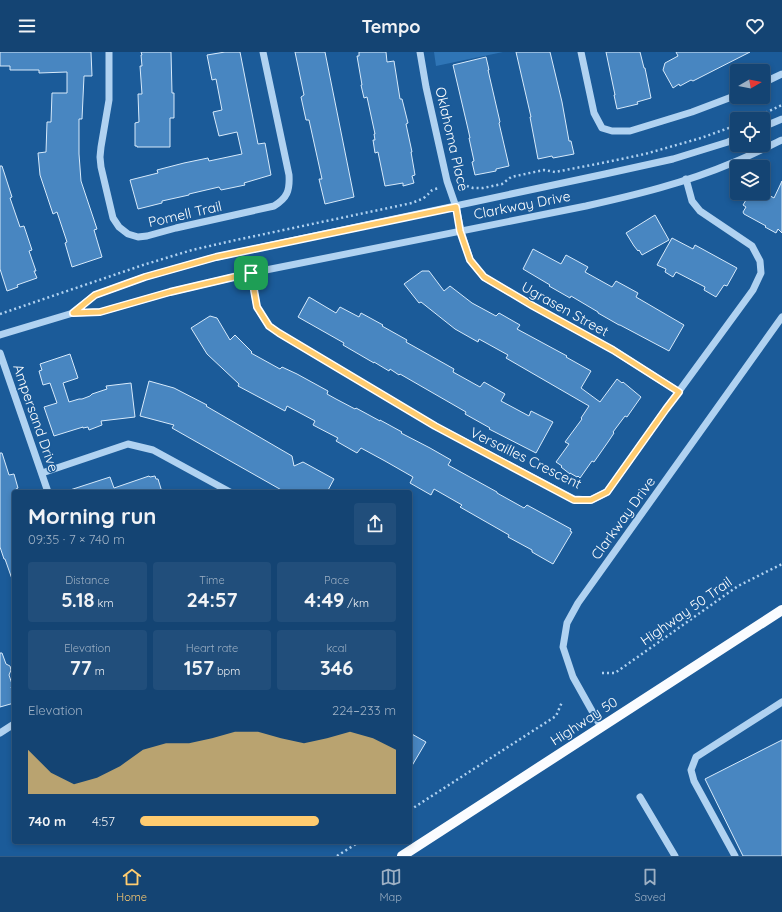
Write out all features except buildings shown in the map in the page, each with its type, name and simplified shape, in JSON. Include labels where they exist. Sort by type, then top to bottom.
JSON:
[{"type":"main road","name":"Highway 50","points":[[402,856],[782,610]]},
{"type":"street","name":"Pomell Trail","points":[[109,52],[109,100],[101,147],[101,167],[113,218],[119,227],[128,234],[138,237],[274,206],[281,201],[286,194],[290,185],[289,175],[263,52]]},
{"type":"street","name":"Oklahoma Place","points":[[420,52],[426,87],[447,181],[456,207],[460,231]]},
{"type":"street","points":[[581,52],[594,113],[602,128],[612,132],[630,131],[646,127],[730,98]]},
{"type":"street","points":[[770,80],[782,74]]},
{"type":"street","points":[[770,124],[782,119]]},
{"type":"street","name":"Clarkway Drive","points":[[0,335],[73,313],[100,312],[170,292],[251,273],[637,194],[731,163],[782,140]]},
{"type":"street","name":"Clarkway Drive","points":[[73,313],[95,295],[145,277],[216,257],[605,174],[673,158],[730,141]]},
{"type":"street","name":"Versailles Crescent","points":[[251,273],[257,307],[269,326],[279,333],[435,426],[574,500],[591,500],[607,492],[753,290],[761,274],[760,261],[752,246],[700,211],[692,201],[686,179]]},
{"type":"street","name":"Ugrasen Street","points":[[460,231],[470,260],[484,277],[613,350],[679,392]]},
{"type":"street","name":"Clarkway Drive","points":[[601,727],[573,677],[563,647],[567,623],[578,604],[782,317]]},
{"type":"street","name":"Ampersand Drive","points":[[0,353],[47,490]]},
{"type":"street","points":[[42,473],[128,444],[153,450],[226,490]]},
{"type":"street","points":[[735,856],[694,781],[691,770],[696,757],[782,702]]},
{"type":"street","points":[[0,733],[12,725]]},
{"type":"street","points":[[640,797],[675,856]]},
{"type":"path","points":[[767,112],[782,105]]},
{"type":"path","points":[[463,183],[473,188],[483,188],[502,184],[511,177],[544,170],[555,172],[645,154],[701,138],[730,128]]},
{"type":"path","name":"Highway 50 Trail","points":[[602,673],[615,673],[738,586],[782,564]]},
{"type":"path","points":[[412,809],[556,716],[562,702]]},
{"type":"path","points":[[337,856],[356,844]]},
{"type":"shaded area","points":[[434,52],[503,52],[436,66]]},
{"type":"route","points":[[456,207],[460,231],[470,260],[484,277],[613,350],[679,392],[607,492],[591,500],[574,500],[435,426],[269,326],[257,307],[251,273],[170,292],[100,312],[73,313],[95,295],[145,277],[216,257],[456,207]]}]
